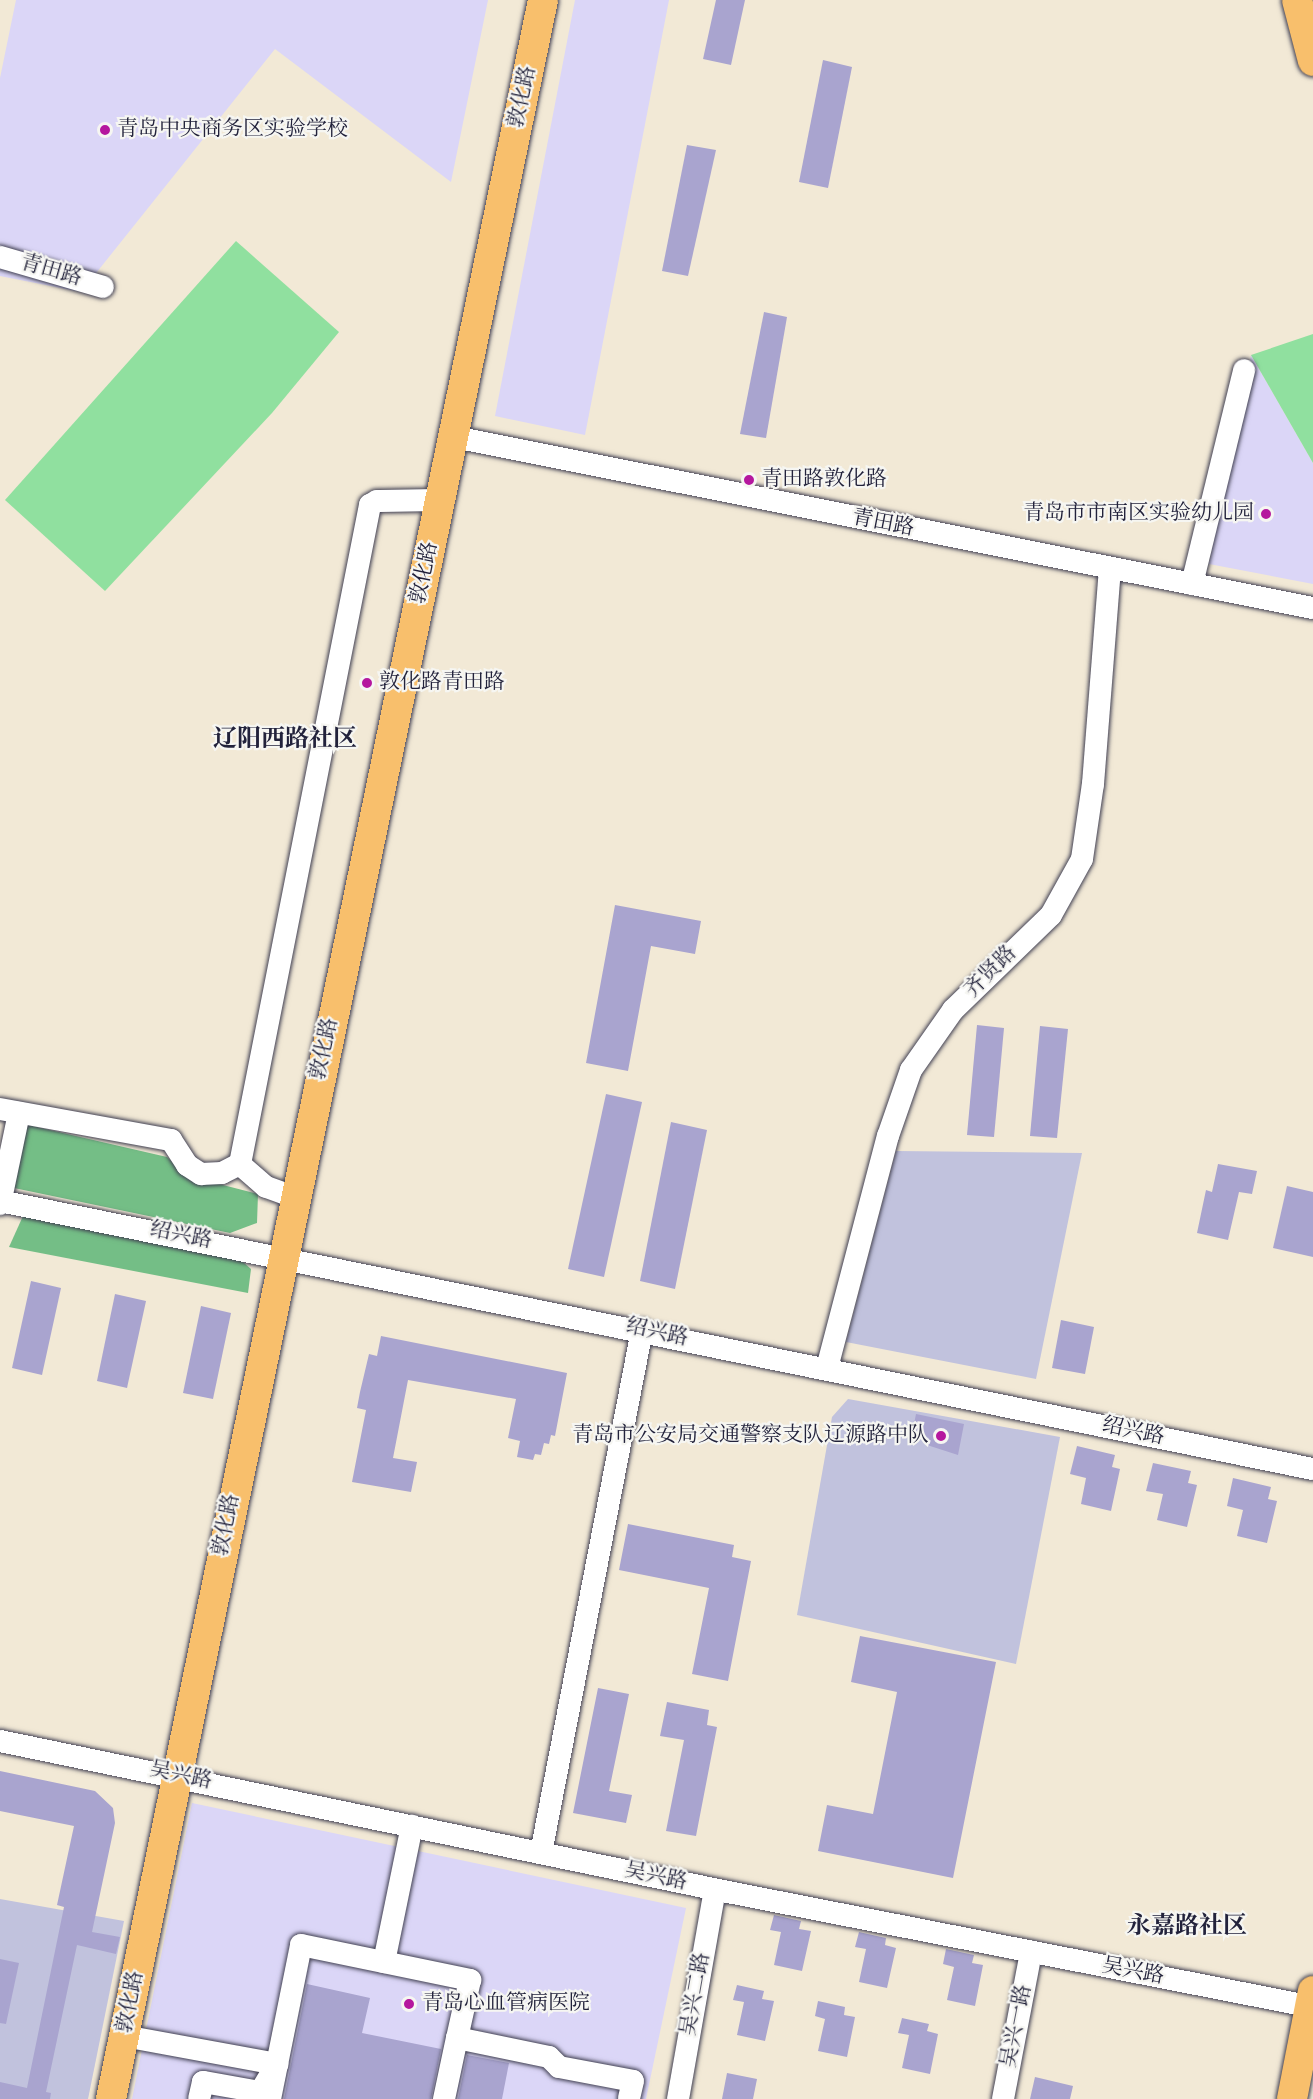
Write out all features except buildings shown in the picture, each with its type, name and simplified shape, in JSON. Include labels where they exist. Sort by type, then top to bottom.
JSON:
[{"type":"main road","name":"敦化路","points":[[111,2099],[294,1197],[454,437],[543,0]]},
{"type":"main road","points":[[1297,0],[1313,61]]},
{"type":"main road","points":[[1292,2099],[1312,2002]]},
{"type":"street","name":"青田路","points":[[0,257],[103,287]]},
{"type":"street","points":[[1192,584],[1244,369]]},
{"type":"street","name":"青田路","points":[[454,437],[1313,608]]},
{"type":"street","points":[[240,1164],[370,505],[377,501],[440,500]]},
{"type":"street","name":"齐贤路","points":[[827,1368],[888,1136],[911,1070],[953,1010],[1051,915],[1082,859],[1093,784],[1110,569]]},
{"type":"street","points":[[0,1202],[10,1111],[171,1140],[187,1165],[201,1174],[222,1173],[240,1164]]},
{"type":"street","points":[[240,1164],[266,1187],[294,1197]]},
{"type":"street","name":"绍兴路","points":[[0,1202],[282,1256],[1313,1469]]},
{"type":"street","points":[[541,1853],[642,1330]]},
{"type":"street","name":"吴兴路","points":[[0,1741],[177,1775],[715,1890],[1031,1952],[1312,2002]]},
{"type":"street","points":[[384,1962],[412,1826]]},
{"type":"street","name":"吴兴二路","points":[[678,2099],[715,1890]]},
{"type":"street","points":[[270,2099],[301,1945],[470,1980],[444,2099]]},
{"type":"street","name":"吴兴一路","points":[[1003,2099],[1031,1952]]},
{"type":"street","points":[[124,2036],[277,2064]]},
{"type":"street","points":[[457,2038],[549,2057],[559,2067],[633,2081],[629,2099]]},
{"type":"street","points":[[199,2099],[203,2082],[260,2092],[277,2064]]},
{"type":"shaded area","name":"青岛中央商务区实验学校","points":[[16,0],[488,0],[451,182],[275,49],[81,292],[0,276],[0,78]]},
{"type":"shaded area","points":[[575,0],[669,0],[585,435],[495,416]]},
{"type":"shaded area","name":"青岛市市南区实验幼儿园","points":[[1251,355],[1313,463],[1313,584],[1209,564]]},
{"type":"shaded area","points":[[896,1151],[1082,1153],[1036,1379],[846,1342]]},
{"type":"shaded area","points":[[848,1399],[1060,1437],[1016,1664],[797,1615],[832,1417]]},
{"type":"shaded area","name":"青岛心血管病医院","points":[[192,1803],[686,1908],[646,2099],[132,2099]]},
{"type":"shaded area","points":[[0,1899],[124,1921],[88,2099],[0,2099]]},
{"type":"green space","points":[[236,241],[339,332],[272,413],[105,591],[5,500]]},
{"type":"green space","points":[[1313,334],[1313,463],[1251,355]]},
{"type":"green space","points":[[24,1124],[167,1157],[188,1176],[258,1194],[257,1223],[230,1233],[14,1188]]},
{"type":"green space","points":[[23,1216],[234,1254],[251,1269],[248,1293],[9,1247]]},
{"type":"place","name":"青岛中央商务区实验学校","points":[[105,130]]},
{"type":"place","name":"青田路敦化路","points":[[749,480]]},
{"type":"place","name":"青岛市市南区实验幼儿园","points":[[1266,514]]},
{"type":"place","name":"敦化路青田路","points":[[367,683]]},
{"type":"place","name":"青岛市公安局交通警察支队辽源路中队","points":[[941,1436]]},
{"type":"place","name":"青岛心血管病医院","points":[[409,2004]]},
{"type":"district","name":"辽阳西路社区","points":[[285,740]]},
{"type":"district","name":"永嘉路社区","points":[[1187,1927]]}]
